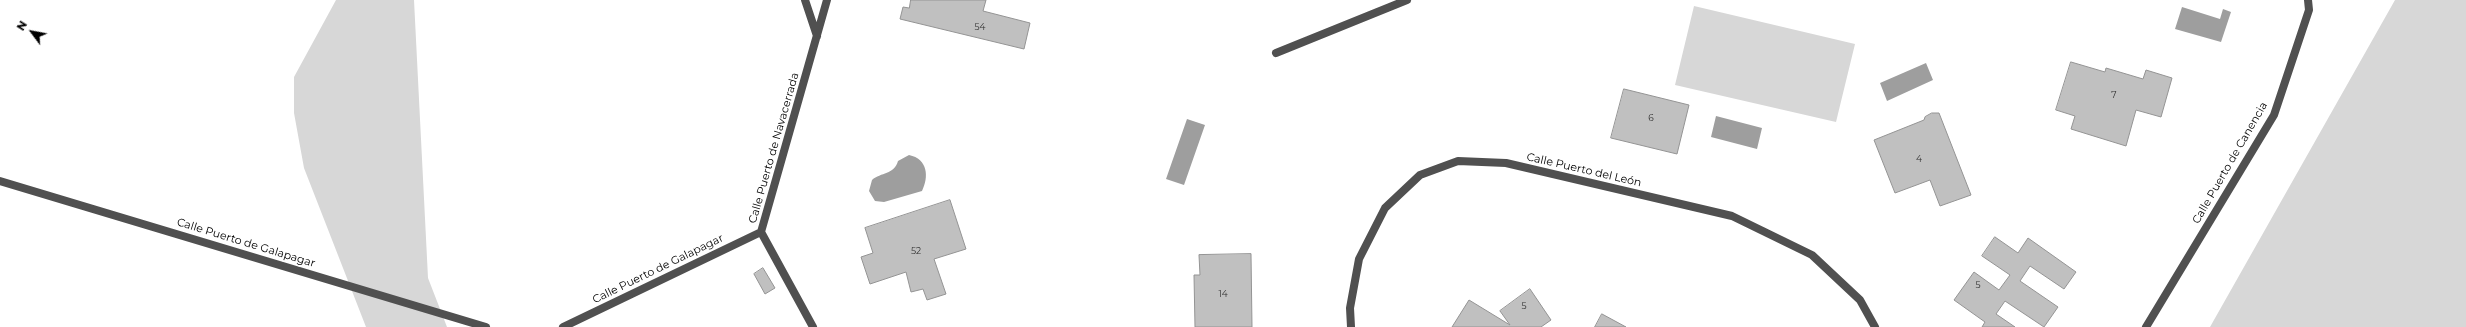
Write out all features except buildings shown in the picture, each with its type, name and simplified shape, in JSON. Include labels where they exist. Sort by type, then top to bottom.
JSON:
[{"type":"street","points":[[805,0],[817,36]]},
{"type":"street","name":"Calle Puerto de Navacerrada","points":[[813,327],[761,232],[827,0]]},
{"type":"street","points":[[1276,53],[1408,0]]},
{"type":"street","name":"Calle Puerto de Canencia","points":[[2146,327],[2274,116],[2309,10],[2308,0]]},
{"type":"street","name":"Calle Puerto del León","points":[[1351,327],[1350,308],[1359,258],[1384,208],[1420,175],[1458,161],[1506,163],[1732,216],[1812,255],[1860,300],[1875,327]]},
{"type":"street","name":"Calle Puerto de Galapagar","points":[[0,181],[486,327]]},
{"type":"street","name":"Calle Puerto de Galapagar","points":[[563,327],[761,232]]},
{"type":"shaded area","points":[[336,0],[414,0],[428,278],[447,327],[366,327],[304,168],[294,113],[294,77]]},
{"type":"shaded area","points":[[2395,0],[2466,0],[2466,327],[2210,327]]},
{"type":"shaded area","points":[[1694,6],[1855,44],[1836,122],[1675,85]]},
{"type":"shaded area","points":[[2182,7],[2220,19],[2223,9],[2231,12],[2221,42],[2175,29]]},
{"type":"shaded area","points":[[1926,63],[1933,80],[1887,101],[1880,83]]},
{"type":"shaded area","points":[[1716,116],[1762,128],[1757,149],[1711,137]]},
{"type":"shaded area","points":[[1187,119],[1205,125],[1184,185],[1166,179]]},
{"type":"shaded area","points":[[909,155],[920,160],[925,169],[926,180],[922,191],[884,202],[875,201],[869,191],[872,180],[894,169],[898,161]]}]
